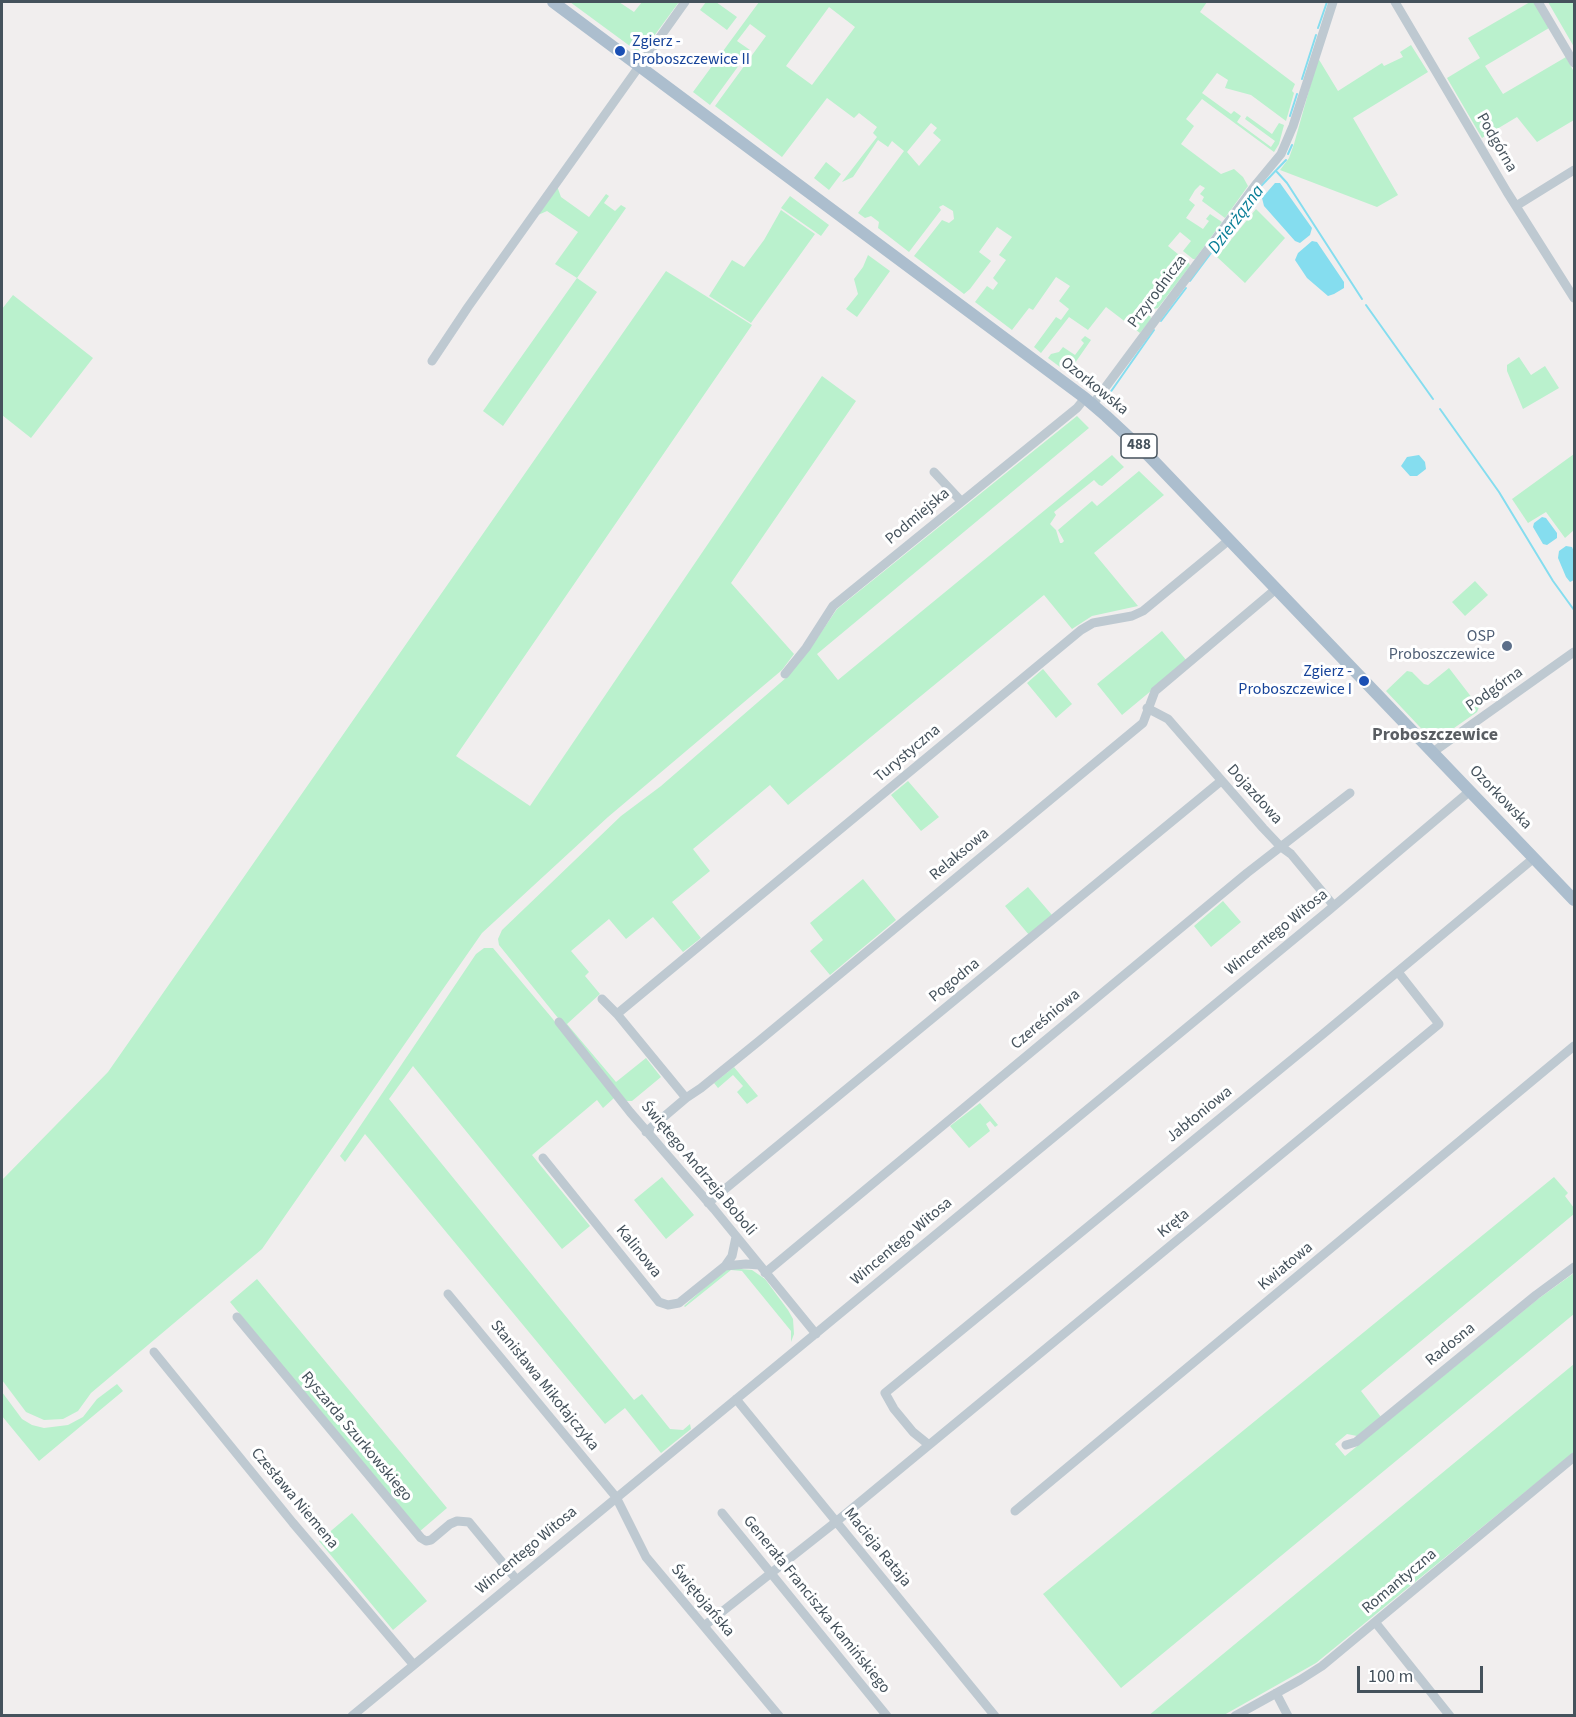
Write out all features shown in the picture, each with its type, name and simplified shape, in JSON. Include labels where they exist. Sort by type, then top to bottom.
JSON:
[{"type":"main road","name":"488","points":[[553,2],[639,65]]},
{"type":"main road","name":"Ozorkowska","points":[[639,65],[1089,401],[1143,450],[1575,900]]},
{"type":"street","points":[[432,361],[685,2]]},
{"type":"street","name":"Przyrodnicza","points":[[1089,401],[1281,154],[1293,126],[1333,2]]},
{"type":"street","name":"Podgórna","points":[[1395,2],[1516,206],[1575,298]]},
{"type":"street","points":[[1538,2],[1575,63]]},
{"type":"street","points":[[1516,206],[1575,170]]},
{"type":"street","name":"Podmiejska","points":[[785,674],[806,648],[833,606],[960,501],[1077,408],[1089,401]]},
{"type":"street","points":[[934,472],[960,501]]},
{"type":"street","name":"Turystyczna","points":[[617,1014],[1081,630],[1093,623],[1132,616],[1143,611],[1229,540]]},
{"type":"street","name":"Relaksowa","points":[[646,1131],[759,1041],[1143,723],[1155,691],[1276,589]]},
{"type":"street","name":"Podgórna","points":[[1433,752],[1575,652]]},
{"type":"street","name":"Dojazdowa","points":[[1147,708],[1168,719],[1280,846],[1291,854],[1334,906]]},
{"type":"street","name":"Pogodna","points":[[708,1203],[1221,781]]},
{"type":"street","name":"Wincentego Witosa","points":[[352,1716],[1334,906],[1470,791]]},
{"type":"street","name":"Czereśniowa","points":[[762,1269],[1280,846],[1350,793]]},
{"type":"street","name":"Jabłoniowa","points":[[929,1445],[913,1432],[894,1409],[885,1393],[1534,858]]},
{"type":"street","name":"Kręta","points":[[929,1445],[1440,1024],[1398,972]]},
{"type":"street","points":[[602,999],[686,1098]]},
{"type":"street","name":"Świętego Andrzeja Boboli","points":[[559,1022],[646,1131],[816,1334]]},
{"type":"street","name":"Kwiatowa","points":[[1015,1511],[1575,1046]]},
{"type":"street","name":"Kalinowa","points":[[543,1158],[659,1302],[668,1305],[679,1303],[725,1266],[732,1256],[736,1237]]},
{"type":"street","points":[[725,1266],[735,1264],[762,1269]]},
{"type":"street","name":"Radosna","points":[[1346,1445],[1356,1442],[1527,1303],[1575,1268]]},
{"type":"street","name":"Stanisława Mikołajczyka","points":[[448,1294],[616,1497]]},
{"type":"street","name":"Ryszarda Szurkowskiego","points":[[237,1317],[421,1538],[426,1541],[431,1540],[450,1524],[464,1521],[473,1525],[516,1579]]},
{"type":"street","name":"Czesława Niemena","points":[[154,1352],[293,1523],[413,1664]]},
{"type":"street","name":"Macieja Rataja","points":[[736,1399],[995,1716]]},
{"type":"street","points":[[704,1626],[929,1445]]},
{"type":"street","name":"Romantyczna","points":[[1235,1716],[1322,1666],[1575,1457]]},
{"type":"street","name":"Świętojańska","points":[[616,1497],[646,1557],[779,1716]]},
{"type":"street","name":"Generała Franciszka Kamińskiego","points":[[722,1514],[887,1716]]},
{"type":"street","points":[[1376,1622],[1445,1714]]},
{"type":"street","points":[[1276,1693],[1288,1716]]},
{"type":"green space","points":[[570,2],[619,2],[634,12],[642,2],[679,2],[643,51],[638,52]]},
{"type":"green space","points":[[706,2],[716,2],[737,17],[727,30],[700,10]]},
{"type":"green space","points":[[759,2],[1207,2],[1200,12],[1295,84],[1286,121],[1251,95],[1225,88],[1228,80],[1217,73],[1202,93],[1231,114],[1234,111],[1241,116],[1237,122],[1271,147],[1275,141],[1245,119],[1247,116],[1272,134],[1279,123],[1284,125],[1279,144],[1274,152],[1202,99],[1186,119],[1194,126],[1181,144],[1221,174],[1234,169],[1243,177],[1248,186],[1225,218],[1202,201],[1204,197],[1200,194],[1205,188],[1200,185],[1195,190],[1189,200],[1195,205],[1186,218],[1203,229],[1209,221],[1206,219],[1210,214],[1222,222],[1195,259],[1183,251],[1191,241],[1180,232],[1168,246],[1190,266],[1158,308],[1150,314],[1151,319],[1140,333],[1106,307],[1088,330],[1069,317],[1041,353],[1034,347],[1056,317],[1061,320],[1069,309],[1059,301],[1070,286],[1056,277],[1033,310],[1029,308],[1012,330],[975,302],[987,286],[993,290],[998,283],[993,278],[1006,260],[999,255],[1012,237],[997,227],[979,252],[991,261],[964,294],[914,256],[942,220],[949,223],[954,219],[953,211],[943,205],[939,207],[941,210],[909,252],[878,228],[879,222],[871,216],[865,218],[858,213],[904,151],[892,141],[888,147],[878,140],[853,177],[842,182],[877,137],[873,133],[877,127],[859,113],[854,118],[827,98],[782,157],[715,106],[766,36],[750,24],[737,41],[750,50],[710,105],[693,92]],"holes":[[[829,7],[855,27],[812,85],[786,66]],[[931,123],[937,128],[933,133],[941,140],[919,166],[907,152]]]},
{"type":"green space","points":[[1530,2],[1534,2],[1549,28],[1485,66],[1503,94],[1566,57],[1574,72],[1574,120],[1537,142],[1517,117],[1482,138],[1447,78],[1480,58],[1468,38]]},
{"type":"green space","points":[[1548,2],[1574,2],[1574,47],[1570,40]]},
{"type":"green space","points":[[1411,45],[1428,72],[1353,118],[1398,195],[1377,207],[1280,170],[1289,158],[1294,144],[1318,58],[1338,91],[1382,63],[1384,66],[1403,57],[1400,52]]},
{"type":"green space","points":[[826,162],[841,174],[829,190],[814,178]]},
{"type":"green space","points":[[557,186],[561,197],[589,217],[606,194],[609,196],[604,203],[615,211],[621,205],[626,208],[577,278],[555,264],[578,232],[547,211],[538,215]]},
{"type":"green space","points":[[790,196],[829,225],[821,236],[781,208]]},
{"type":"green space","points":[[1256,209],[1285,238],[1245,283],[1217,257]]},
{"type":"green space","points":[[781,210],[815,234],[751,323],[709,296],[732,260],[744,267],[764,240]]},
{"type":"green space","points":[[868,255],[890,271],[857,317],[846,309],[858,294],[854,279]]},
{"type":"green space","points":[[666,271],[752,325],[456,756],[530,806],[822,376],[856,401],[731,583],[794,654],[782,670],[608,817],[482,933],[262,1249],[91,1393],[78,1411],[63,1419],[44,1420],[26,1412],[2,1380],[2,1180],[108,1072]]},
{"type":"green space","points":[[577,278],[597,292],[503,426],[483,411]]},
{"type":"green space","points":[[13,295],[93,358],[31,438],[2,415],[2,309]]},
{"type":"green space","points":[[1085,336],[1091,340],[1068,373],[1048,358],[1063,347],[1075,355],[1084,343],[1081,340]]},
{"type":"green space","points":[[1519,357],[1531,375],[1545,366],[1559,388],[1523,409],[1507,371],[1507,365]]},
{"type":"green space","points":[[1077,416],[1089,428],[817,654],[838,680],[1112,455],[1124,467],[1102,486],[1094,480],[1054,512],[1056,515],[1050,524],[1056,530],[1060,543],[1062,543],[1064,541],[1058,530],[1092,501],[1097,506],[1139,471],[1164,495],[1094,553],[1138,606],[1092,616],[1072,629],[1044,595],[788,805],[770,785],[693,849],[710,871],[672,902],[701,938],[683,952],[653,917],[626,939],[609,919],[571,951],[589,972],[585,976],[600,994],[567,1024],[616,1082],[646,1058],[661,1077],[632,1101],[625,1101],[499,945],[498,939],[502,930],[621,816],[661,786],[787,677],[837,609]]},
{"type":"green space","points":[[1574,454],[1574,530],[1565,538],[1546,512],[1528,523],[1512,499]]},
{"type":"green space","points":[[1475,581],[1488,595],[1465,616],[1452,602]]},
{"type":"green space","points":[[1162,631],[1187,661],[1122,715],[1097,684]]},
{"type":"green space","points":[[1449,668],[1479,707],[1477,712],[1434,742],[1386,691],[1407,671],[1412,672],[1428,685]]},
{"type":"green space","points":[[1043,669],[1072,704],[1056,718],[1027,683]]},
{"type":"green space","points":[[908,781],[939,817],[921,831],[891,795]]},
{"type":"green space","points":[[863,879],[896,920],[830,975],[810,951],[823,940],[810,923]]},
{"type":"green space","points":[[1028,887],[1052,915],[1029,935],[1005,906]]},
{"type":"green space","points":[[1223,901],[1241,922],[1211,947],[1194,926]]},
{"type":"green space","points":[[484,948],[493,948],[552,1018],[614,1098],[603,1108],[597,1100],[532,1155],[590,1226],[562,1249],[413,1066],[389,1099],[634,1400],[642,1394],[670,1429],[683,1430],[690,1424],[691,1429],[661,1453],[625,1408],[605,1424],[365,1134],[345,1162],[340,1156],[476,954]]},
{"type":"green space","points":[[734,1067],[758,1096],[747,1104],[737,1092],[743,1086],[733,1075],[718,1088],[714,1083]]},
{"type":"green space","points":[[980,1103],[998,1125],[995,1127],[990,1121],[986,1124],[990,1131],[969,1148],[950,1126]]},
{"type":"green space","points":[[662,1177],[694,1215],[666,1239],[634,1200]]},
{"type":"green space","points":[[1554,1177],[1568,1193],[1565,1196],[1574,1208],[1574,1214],[1361,1391],[1381,1417],[1357,1436],[1347,1434],[1335,1444],[1345,1456],[1538,1299],[1574,1273],[1574,1314],[1121,1688],[1043,1594]]},
{"type":"green space","points":[[730,1268],[752,1270],[765,1279],[793,1319],[794,1334],[791,1342],[791,1331],[742,1271],[731,1270],[684,1306],[722,1272]]},
{"type":"green space","points":[[257,1279],[447,1508],[419,1532],[230,1302]]},
{"type":"green space","points":[[1574,1364],[1574,1452],[1316,1663],[1224,1715],[1148,1716]]},
{"type":"green space","points":[[117,1384],[123,1391],[39,1461],[2,1416],[2,1392],[22,1419],[32,1425],[44,1428],[68,1425],[83,1417],[97,1399]]},
{"type":"green space","points":[[352,1513],[427,1601],[393,1630],[319,1541]]},
{"type":"water","points":[[1275,183],[1280,183],[1312,228],[1310,235],[1300,243],[1295,241],[1264,206],[1262,198]]},
{"type":"water","points":[[1312,241],[1317,242],[1344,282],[1344,288],[1334,294],[1328,296],[1307,278],[1295,260],[1298,253]]},
{"type":"water","points":[[1419,455],[1425,462],[1426,469],[1417,476],[1410,476],[1401,466],[1407,457]]},
{"type":"water","points":[[1542,517],[1546,518],[1557,533],[1557,538],[1547,545],[1543,544],[1533,527],[1534,523]]},
{"type":"water","points":[[1566,546],[1572,547],[1574,552],[1574,580],[1570,582],[1558,558],[1559,551]]},
{"type":"waterway","name":"Dzierżązna","points":[[1318,28],[1327,2]]},
{"type":"waterway","name":"Dzierżązna","points":[[1302,79],[1316,35]]},
{"type":"waterway","name":"Dzierżązna","points":[[1290,116],[1297,94]]},
{"type":"waterway","name":"Dzierżązna","points":[[1288,154],[1292,145]]},
{"type":"waterway","name":"Dzierżązna","points":[[1190,281],[1262,185],[1286,160]]},
{"type":"waterway","points":[[1277,172],[1287,183],[1362,299]]},
{"type":"waterway","name":"Dzierżązna","points":[[1161,321],[1186,288]]},
{"type":"waterway","points":[[1366,305],[1433,399]]},
{"type":"waterway","name":"Dzierżązna","points":[[1105,400],[1154,330]]},
{"type":"waterway","points":[[1440,409],[1499,492],[1553,581],[1574,610]]},
{"type":"place","name":"Zgierz - Proboszczewice II","points":[[620,51]]},
{"type":"place","name":"OSP Proboszczewice","points":[[1507,646]]},
{"type":"place","name":"Zgierz - Proboszczewice I","points":[[1364,681]]},
{"type":"district","name":"Proboszczewice","points":[[1435,736]]}]
